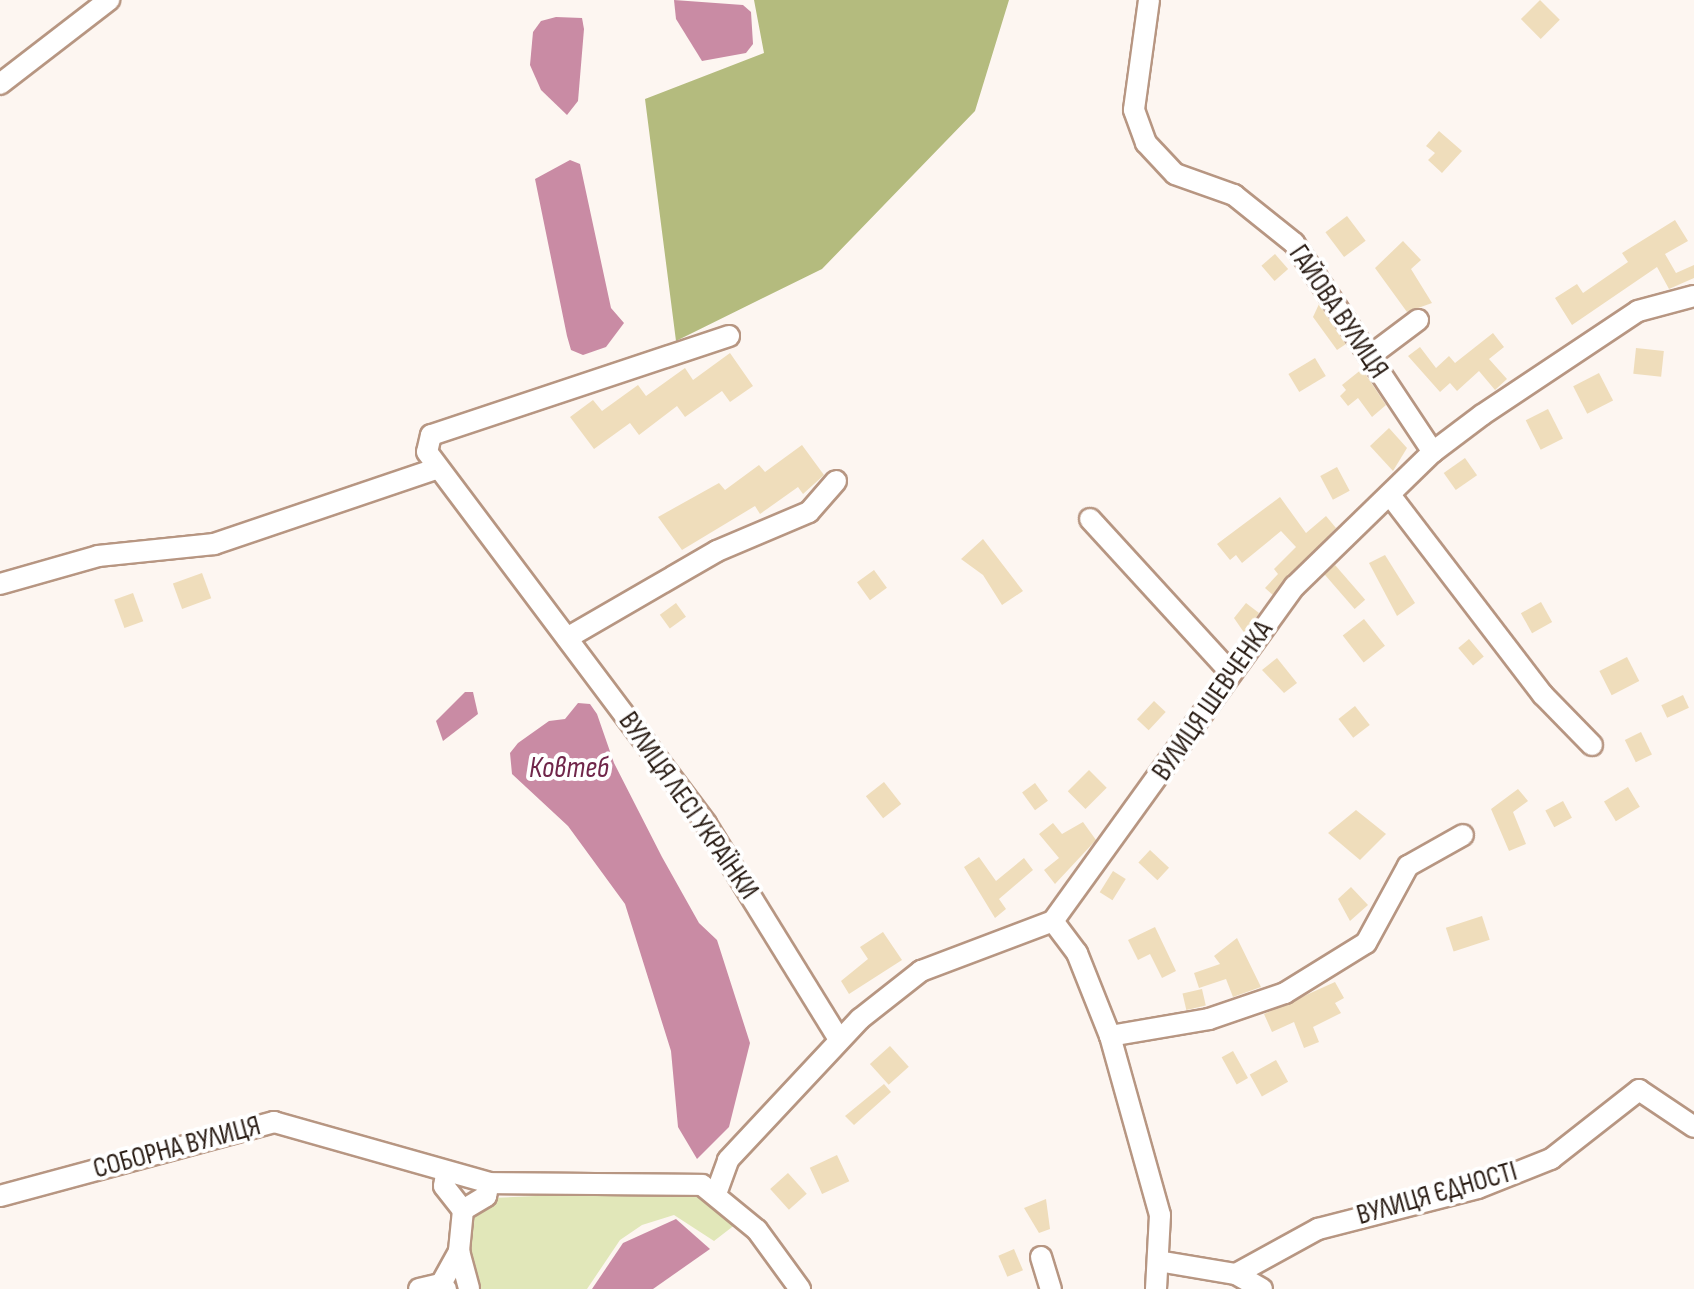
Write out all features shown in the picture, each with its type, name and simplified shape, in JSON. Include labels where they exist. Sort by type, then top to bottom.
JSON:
[{"type":"street","points":[[0,84],[109,0]]},
{"type":"street","name":"ГАЙОВА ВУЛИЦЯ","points":[[1149,0],[1134,110],[1146,143],[1175,174],[1234,195],[1284,234],[1433,452]]},
{"type":"street","name":"ВУЛИЦЯ ШЕВЧЕНКА","points":[[1053,921],[1295,586],[1433,452],[1597,335],[1638,311],[1694,296]]},
{"type":"street","points":[[1370,356],[1418,320]]},
{"type":"street","points":[[0,584],[98,556],[214,544],[436,469],[427,452],[431,435],[729,336]]},
{"type":"street","name":"ВУЛИЦЯ ЛЕСІ УКРАЇНКИ","points":[[436,469],[706,824],[838,1038]]},
{"type":"street","points":[[567,638],[717,551],[809,512],[836,481]]},
{"type":"street","points":[[1390,495],[1543,695],[1592,745]]},
{"type":"street","points":[[1090,519],[1231,673]]},
{"type":"street","points":[[1110,1036],[1209,1019],[1285,993],[1366,943],[1408,866],[1463,835]]},
{"type":"street","points":[[800,1289],[757,1230],[717,1191],[728,1160],[838,1038],[921,971],[1053,921],[1077,953],[1110,1036],[1142,1149],[1160,1215],[1156,1289]]},
{"type":"street","name":"ВУЛИЦЯ ЄДНОСТІ","points":[[1236,1274],[1318,1229],[1478,1188],[1551,1159],[1639,1090],[1694,1127]]},
{"type":"street","name":"СОБОРНА ВУЛИЦЯ","points":[[0,1196],[274,1122],[446,1174],[489,1183],[684,1181],[717,1191]]},
{"type":"street","points":[[419,1289],[444,1287],[459,1251],[463,1210],[444,1186],[446,1174]]},
{"type":"street","points":[[463,1210],[486,1196],[489,1183]]},
{"type":"street","points":[[459,1251],[469,1289]]},
{"type":"street","points":[[1041,1257],[1051,1289]]},
{"type":"street","points":[[1158,1261],[1236,1274],[1262,1289]]},
{"type":"green space","points":[[754,0],[1009,0],[975,111],[822,269],[676,341],[645,99],[764,53]]},
{"type":"green space","points":[[668,1190],[701,1193],[736,1224],[714,1241],[674,1215],[642,1225],[620,1240],[587,1289],[475,1289],[465,1244],[468,1217],[491,1198]]},
{"type":"water","points":[[674,0],[743,5],[751,12],[753,44],[746,53],[702,61],[676,19]]},
{"type":"water","points":[[556,17],[582,18],[584,29],[578,101],[567,115],[541,90],[530,65],[533,32],[541,21]]},
{"type":"water","points":[[570,160],[580,164],[611,308],[624,323],[606,347],[583,355],[571,350],[567,336],[535,179]]},
{"type":"water","points":[[465,692],[473,692],[478,714],[443,741],[436,721]]},
{"type":"water","name":"Ковтеб","points":[[578,703],[590,704],[597,714],[614,763],[662,857],[699,923],[717,940],[750,1043],[729,1127],[697,1159],[678,1127],[671,1051],[625,904],[568,826],[512,774],[510,753],[518,743],[549,721],[565,719]]},
{"type":"water","points":[[676,1219],[710,1249],[653,1289],[592,1289],[623,1243]]},
{"type":"building","points":[[1540,0],[1560,20],[1541,39],[1521,19]]},
{"type":"building","points":[[1439,131],[1462,151],[1442,173],[1428,160],[1435,153],[1426,146]]},
{"type":"building","points":[[1347,216],[1366,241],[1344,257],[1325,232]]},
{"type":"building","points":[[1675,220],[1688,241],[1665,254],[1676,273],[1694,265],[1694,278],[1669,289],[1657,267],[1572,325],[1555,298],[1577,284],[1583,293],[1628,262],[1622,253]]},
{"type":"building","points":[[1403,241],[1421,260],[1411,269],[1432,303],[1407,312],[1375,268]]},
{"type":"building","points":[[1275,254],[1288,269],[1275,281],[1261,266]]},
{"type":"building","points":[[1319,304],[1346,344],[1337,350],[1313,317]]},
{"type":"building","points":[[1493,333],[1504,347],[1489,359],[1507,379],[1495,390],[1479,371],[1457,391],[1450,383],[1440,392],[1408,356],[1420,347],[1436,368],[1449,356],[1455,363]]},
{"type":"building","points":[[1636,348],[1664,351],[1661,377],[1633,374]]},
{"type":"building","points":[[730,353],[753,386],[730,402],[722,391],[685,417],[677,406],[639,435],[630,423],[594,449],[570,417],[593,400],[602,411],[638,385],[646,396],[685,368],[693,380]]},
{"type":"building","points":[[1315,358],[1326,376],[1299,392],[1288,374]]},
{"type":"building","points":[[1362,369],[1386,405],[1372,417],[1358,398],[1348,406],[1340,396],[1346,390],[1342,385]]},
{"type":"building","points":[[1599,373],[1613,401],[1587,414],[1573,386]]},
{"type":"building","points":[[1548,409],[1563,438],[1541,450],[1526,420]]},
{"type":"building","points":[[1389,428],[1407,448],[1393,471],[1370,446]]},
{"type":"building","points":[[802,445],[824,475],[803,494],[798,487],[760,514],[755,506],[682,550],[658,517],[719,483],[725,490],[759,465],[765,472]]},
{"type":"building","points":[[1465,458],[1477,475],[1456,490],[1444,473]]},
{"type":"building","points":[[1337,467],[1350,491],[1333,500],[1320,476]]},
{"type":"building","points":[[1280,497],[1306,533],[1326,516],[1336,528],[1273,595],[1265,588],[1278,574],[1274,569],[1296,547],[1281,531],[1242,563],[1236,555],[1230,560],[1217,544]]},
{"type":"building","points":[[983,539],[1023,591],[1002,605],[983,575],[961,559]]},
{"type":"building","points":[[1385,555],[1415,603],[1397,616],[1369,563]]},
{"type":"building","points":[[1335,565],[1365,600],[1355,609],[1324,574]]},
{"type":"building","points":[[874,570],[887,588],[870,600],[857,582]]},
{"type":"building","points":[[202,573],[211,598],[182,609],[173,584]]},
{"type":"building","points":[[133,593],[143,621],[124,628],[114,600]]},
{"type":"building","points":[[1541,602],[1552,622],[1532,633],[1521,613]]},
{"type":"building","points":[[676,603],[686,617],[670,629],[660,615]]},
{"type":"building","points":[[1246,603],[1259,613],[1245,634],[1234,618]]},
{"type":"building","points":[[1364,619],[1385,646],[1364,662],[1343,636]]},
{"type":"building","points":[[1469,639],[1484,657],[1473,666],[1458,648]]},
{"type":"building","points":[[1627,657],[1639,681],[1612,695],[1599,671]]},
{"type":"building","points":[[1277,658],[1297,683],[1284,693],[1262,670]]},
{"type":"building","points":[[1683,695],[1689,708],[1667,718],[1661,705]]},
{"type":"building","points":[[1154,701],[1166,712],[1149,730],[1137,719]]},
{"type":"building","points":[[1355,706],[1370,725],[1353,738],[1338,719]]},
{"type":"building","points":[[1641,732],[1652,754],[1636,762],[1625,740]]},
{"type":"building","points":[[1089,770],[1107,788],[1085,809],[1068,791]]},
{"type":"building","points":[[884,782],[901,804],[883,818],[866,796]]},
{"type":"building","points":[[1035,783],[1048,801],[1035,810],[1022,792]]},
{"type":"building","points":[[1628,787],[1640,807],[1616,821],[1604,801]]},
{"type":"building","points":[[1518,789],[1528,801],[1513,812],[1526,844],[1509,851],[1491,809]]},
{"type":"building","points":[[1563,801],[1572,818],[1554,827],[1545,810]]},
{"type":"building","points":[[1356,810],[1386,834],[1360,860],[1328,833]]},
{"type":"building","points":[[1083,822],[1096,840],[1055,884],[1044,870],[1059,858],[1039,834],[1053,823],[1062,834]]},
{"type":"building","points":[[1150,850],[1169,868],[1157,880],[1138,862]]},
{"type":"building","points":[[979,857],[996,881],[1024,858],[1033,870],[999,899],[1006,909],[995,918],[964,867]]},
{"type":"building","points":[[1113,871],[1126,879],[1112,900],[1100,892]]},
{"type":"building","points":[[1351,887],[1368,905],[1350,921],[1338,899]]},
{"type":"building","points":[[1482,916],[1490,940],[1454,952],[1446,928]]},
{"type":"building","points":[[1155,927],[1176,971],[1162,978],[1150,954],[1138,960],[1128,940]]},
{"type":"building","points":[[883,932],[902,960],[849,994],[841,981],[868,959],[860,947]]},
{"type":"building","points":[[1237,938],[1261,987],[1233,997],[1226,979],[1199,988],[1194,973],[1220,964],[1214,956]]},
{"type":"building","points":[[1335,982],[1344,998],[1335,1003],[1341,1013],[1313,1027],[1319,1042],[1304,1048],[1294,1022],[1272,1032],[1264,1014]]},
{"type":"building","points":[[1202,989],[1206,1006],[1186,1010],[1183,993]]},
{"type":"building","points":[[890,1046],[909,1067],[889,1085],[870,1064]]},
{"type":"building","points":[[1233,1051],[1248,1078],[1237,1084],[1222,1057]]},
{"type":"building","points":[[1276,1060],[1288,1082],[1262,1096],[1250,1075]]},
{"type":"building","points":[[884,1084],[891,1092],[854,1125],[845,1116]]},
{"type":"building","points":[[837,1155],[849,1181],[822,1194],[810,1168]]},
{"type":"building","points":[[788,1173],[807,1194],[789,1210],[770,1189]]},
{"type":"building","points":[[1046,1199],[1050,1229],[1039,1233],[1024,1208]]},
{"type":"building","points":[[1014,1249],[1023,1270],[1007,1277],[998,1256]]}]
